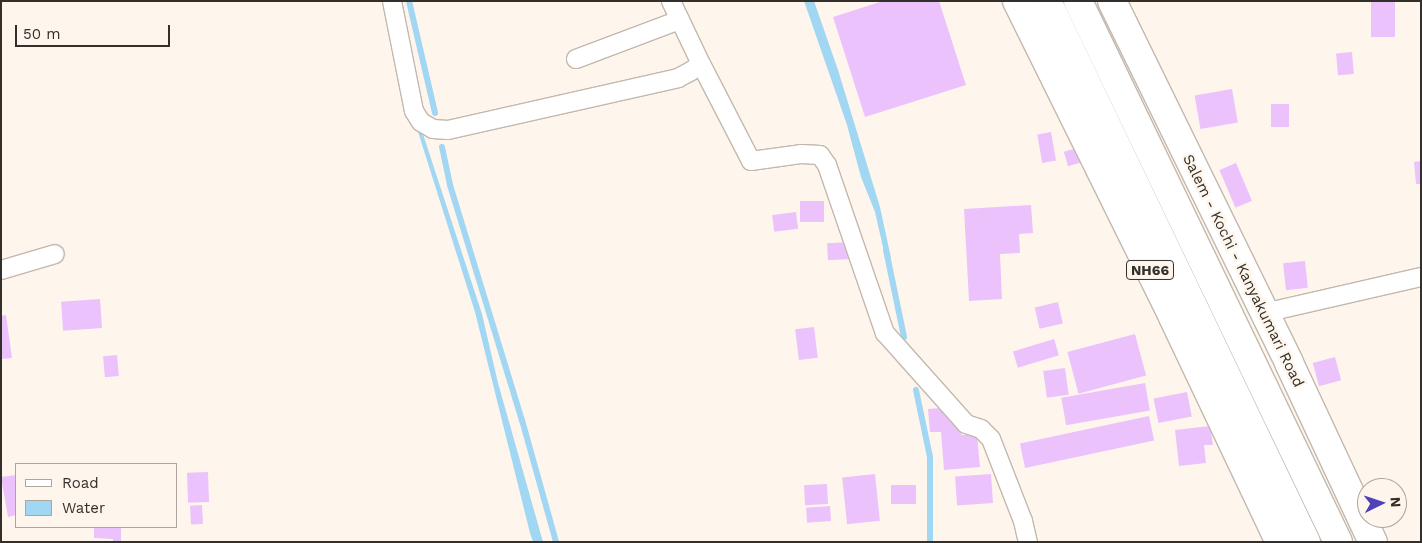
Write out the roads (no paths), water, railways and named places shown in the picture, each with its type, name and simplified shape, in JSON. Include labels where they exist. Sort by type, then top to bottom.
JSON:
[{"type":"highway","name":"NH66","points":[[1017,1],[1285,542]]},
{"type":"highway","points":[[1047,1],[1285,542]]},
{"type":"highway","points":[[1078,1],[1338,542]]},
{"type":"highway","name":"Salem - Kochi - Kanyakumari Road","points":[[1112,1],[1373,542]]},
{"type":"street","points":[[392,1],[414,111],[421,122],[433,129],[448,130],[678,78],[702,64]]},
{"type":"street","points":[[671,1],[751,161],[801,154],[820,155],[827,165],[885,334],[966,424],[981,428],[991,439],[1023,521],[1028,542]]},
{"type":"street","points":[[576,59],[680,20]]},
{"type":"street","points":[[1,270],[54,254]]},
{"type":"street","points":[[1264,314],[1421,277]]},
{"type":"water","points":[[804,1],[814,1],[838,70],[880,207],[891,258],[885,256],[875,212],[861,177],[847,125]]},
{"type":"water","points":[[413,116],[421,128],[482,314],[498,383],[543,542],[533,542],[530,533],[475,312]]},
{"type":"waterway","points":[[409,1],[435,113]]},
{"type":"waterway","points":[[442,147],[450,185],[522,420],[556,542]]},
{"type":"waterway","points":[[886,250],[904,337]]},
{"type":"waterway","points":[[916,390],[930,457],[930,542]]}]
